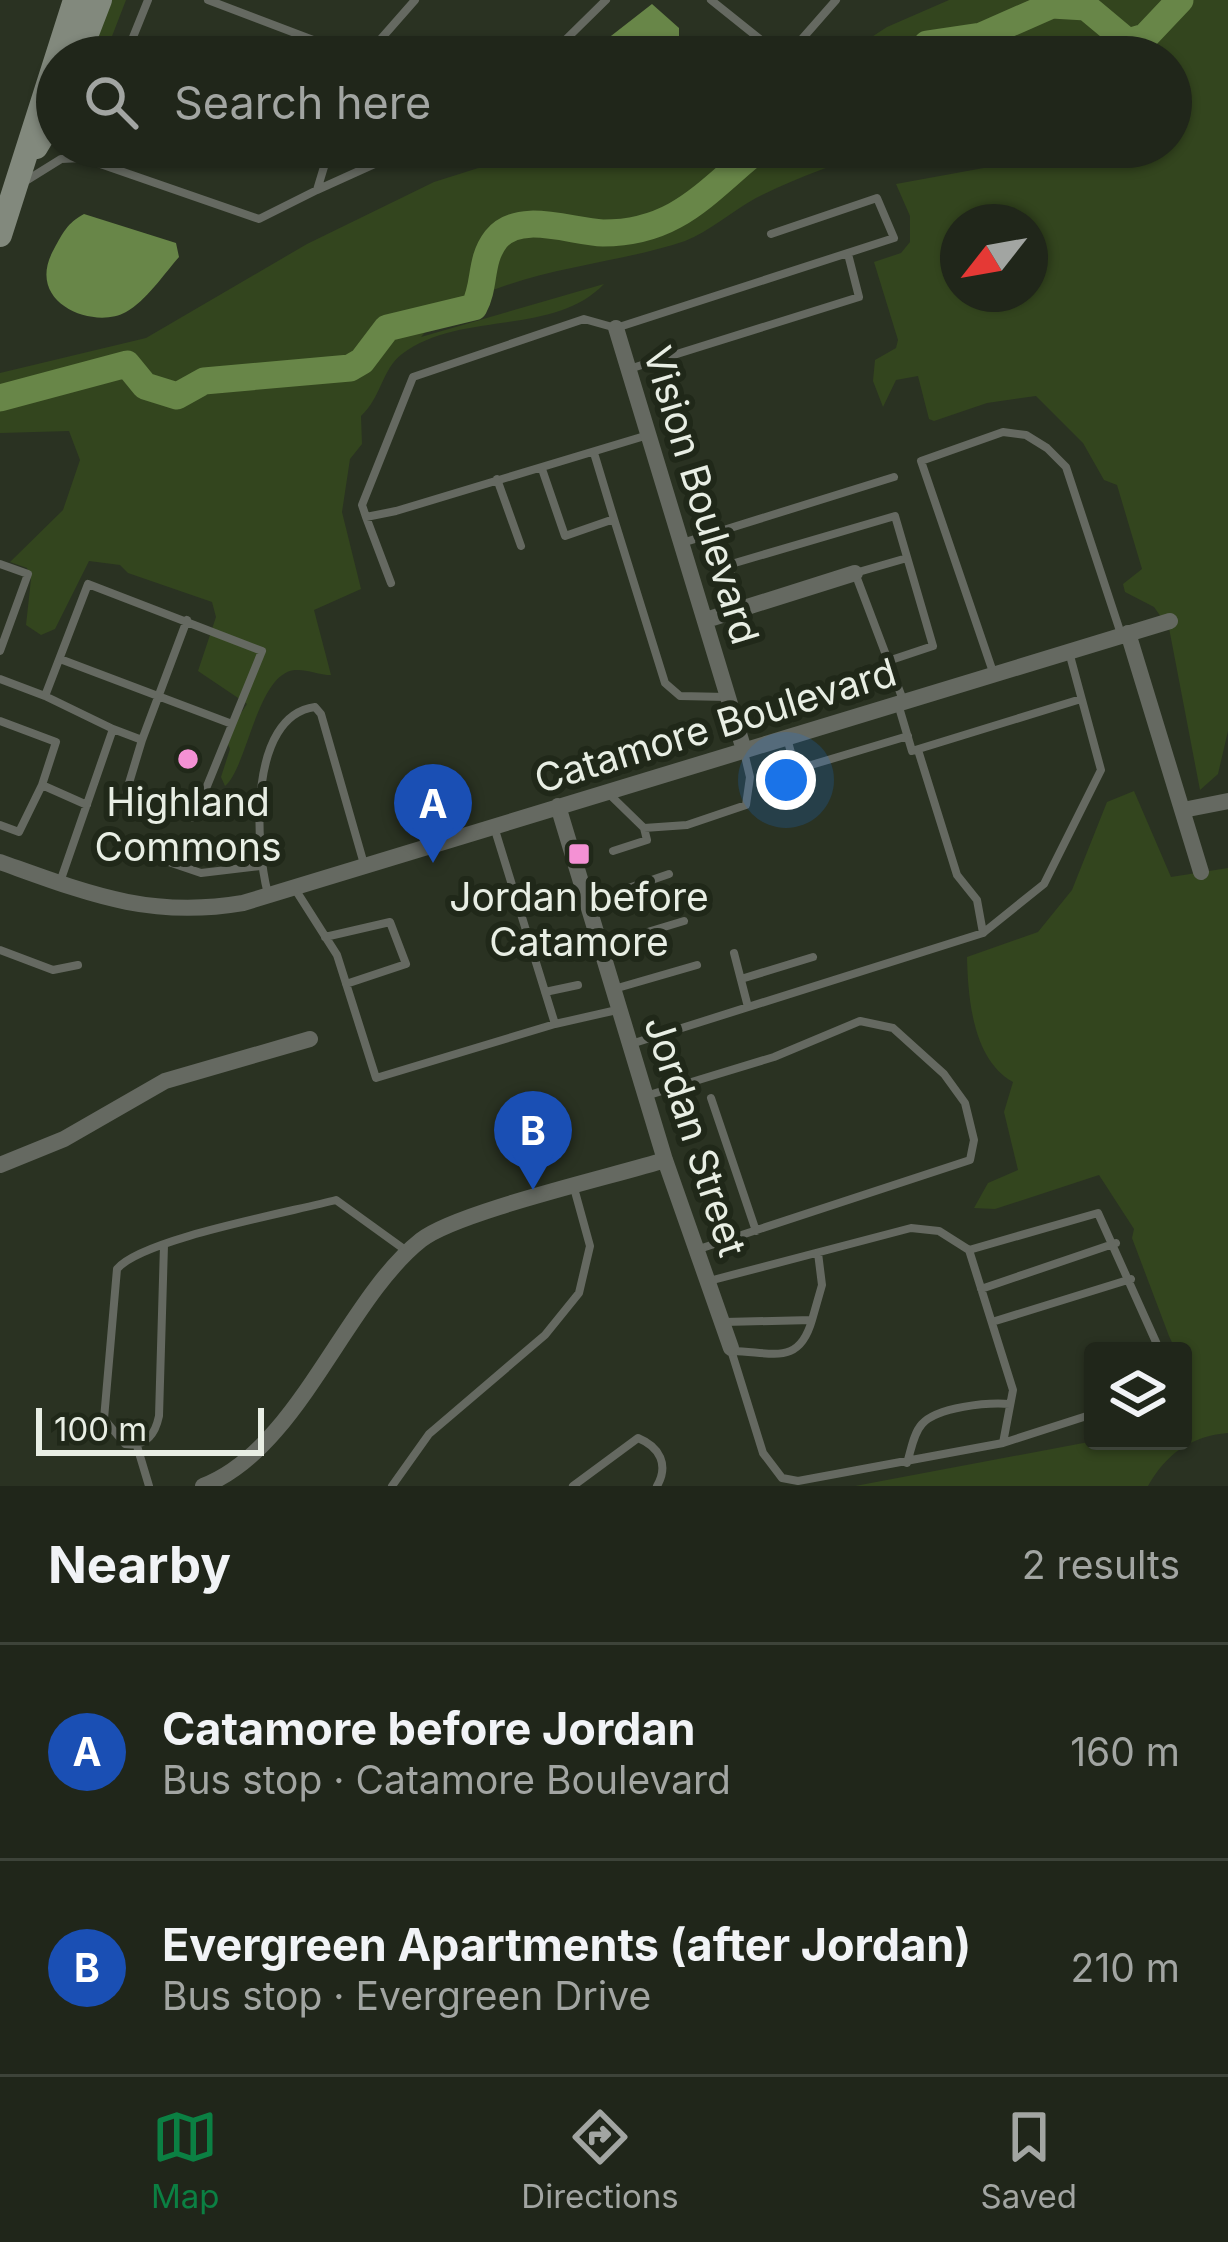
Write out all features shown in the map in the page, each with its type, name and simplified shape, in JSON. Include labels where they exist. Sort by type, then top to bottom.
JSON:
[{"type":"main road","points":[[63,36],[75,0]]},
{"type":"main road","points":[[86,36],[100,0]]},
{"type":"main road","points":[[0,233],[36,120]]},
{"type":"street","name":"Vision Boulevard","points":[[616,328],[744,750]]},
{"type":"street","points":[[706,620],[855,573]]},
{"type":"street","name":"Catamore Boulevard","points":[[0,862],[130,906],[204,910],[269,895],[1171,621]]},
{"type":"street","points":[[1125,634],[1201,872]]},
{"type":"street","points":[[1183,810],[1228,801]]},
{"type":"street","name":"Jordan Street","points":[[558,806],[665,1160],[731,1350]]},
{"type":"street","points":[[0,1166],[64,1139],[165,1081],[310,1040]]},
{"type":"street","points":[[203,1486],[237,1469],[270,1436],[421,1239],[665,1160]]},
{"type":"lane","points":[[133,36],[148,0]]},
{"type":"lane","points":[[208,0],[305,36]]},
{"type":"lane","points":[[382,36],[415,0]]},
{"type":"lane","points":[[569,36],[606,0]]},
{"type":"lane","points":[[711,0],[756,36]]},
{"type":"lane","points":[[804,36],[836,0]]},
{"type":"lane","points":[[22,175],[39,168]]},
{"type":"lane","points":[[112,168],[259,218],[366,168]]},
{"type":"lane","points":[[317,190],[324,168]]},
{"type":"lane","points":[[391,583],[362,506],[413,377],[584,320],[616,328],[894,238],[877,198],[770,234]]},
{"type":"lane","points":[[628,369],[859,297],[848,254]]},
{"type":"lane","points":[[994,675],[921,460],[1003,432],[1026,435],[1066,467],[1125,634]]},
{"type":"lane","points":[[366,517],[497,478],[542,470],[648,435]]},
{"type":"lane","points":[[594,453],[665,683],[680,696],[729,698]]},
{"type":"lane","points":[[542,470],[565,536],[614,519]]},
{"type":"lane","points":[[680,544],[894,477]]},
{"type":"lane","points":[[497,478],[521,546]]},
{"type":"lane","points":[[741,609],[728,565],[895,516],[933,646],[888,661]]},
{"type":"lane","points":[[907,557],[855,573],[888,661],[912,751],[1082,699]]},
{"type":"lane","points":[[0,564],[28,574],[1,644]]},
{"type":"lane","points":[[45,696],[88,584],[187,620],[262,651],[194,818],[126,793],[187,620]]},
{"type":"lane","points":[[629,1044],[983,933],[1044,884],[1101,770],[1069,652]]},
{"type":"lane","points":[[59,658],[232,724]]},
{"type":"lane","points":[[0,679],[142,740]]},
{"type":"lane","points":[[269,895],[256,822],[275,745],[295,711],[316,707],[364,864]]},
{"type":"lane","points":[[0,721],[56,742],[19,832],[0,825]]},
{"type":"lane","points":[[60,884],[113,729]]},
{"type":"lane","points":[[787,737],[793,760],[811,765],[908,736]]},
{"type":"lane","points":[[918,749],[957,875],[977,900],[983,933]]},
{"type":"lane","points":[[644,828],[687,825],[746,805],[750,776],[744,750]]},
{"type":"lane","points":[[42,785],[87,805]]},
{"type":"lane","points":[[607,792],[644,828],[647,840],[613,851]]},
{"type":"lane","points":[[494,826],[555,1024]]},
{"type":"lane","points":[[148,855],[201,873],[261,866]]},
{"type":"lane","points":[[587,902],[669,874]]},
{"type":"lane","points":[[294,886],[346,984],[376,1078],[619,1009]]},
{"type":"lane","points":[[519,906],[550,896]]},
{"type":"lane","points":[[600,946],[684,921]]},
{"type":"lane","points":[[325,937],[390,922],[406,964],[346,984]]},
{"type":"lane","points":[[532,949],[562,940]]},
{"type":"lane","points":[[0,950],[52,970],[78,965]]},
{"type":"lane","points":[[734,953],[748,1007]]},
{"type":"lane","points":[[741,979],[812,957]]},
{"type":"lane","points":[[613,990],[698,965]]},
{"type":"lane","points":[[545,992],[578,985]]},
{"type":"lane","points":[[645,1096],[774,1057],[860,1021],[893,1028],[944,1074],[964,1103],[974,1140],[970,1160],[698,1250]]},
{"type":"lane","points":[[711,1098],[756,1231]]},
{"type":"lane","points":[[392,1486],[430,1434],[545,1335],[579,1293],[590,1246],[574,1188]]},
{"type":"lane","points":[[137,1446],[125,1444],[104,1418],[117,1269],[136,1253],[336,1200],[409,1253]]},
{"type":"lane","points":[[969,1250],[1090,1212],[1105,1220],[1156,1342]]},
{"type":"lane","points":[[709,1281],[911,1228],[939,1231],[969,1250],[1013,1390],[1003,1442]]},
{"type":"lane","points":[[981,1289],[1116,1243]]},
{"type":"lane","points":[[137,1446],[156,1429],[159,1415],[164,1244]]},
{"type":"lane","points":[[818,1252],[823,1285],[806,1342],[794,1352],[731,1350],[763,1453],[782,1478],[798,1481],[907,1462],[1003,1442],[1084,1417]]},
{"type":"lane","points":[[992,1322],[1131,1279]]},
{"type":"lane","points":[[722,1322],[812,1320]]},
{"type":"lane","points":[[907,1462],[916,1433],[932,1417],[993,1402],[1010,1404]]},
{"type":"lane","points":[[573,1486],[638,1438],[652,1444],[661,1456],[664,1473],[657,1486]]},
{"type":"lane","points":[[137,1446],[149,1486]]},
{"type":"shaded area","points":[[112,0],[126,0],[112,36],[98,36]]},
{"type":"shaded area","points":[[949,0],[1228,0],[1228,731],[1218,774],[1200,790],[1169,628],[1154,607],[1125,592],[1123,584],[1142,569],[1117,485],[1104,480],[1083,443],[1036,396],[987,403],[934,421],[929,419],[918,376],[896,380],[883,407],[873,381],[875,360],[896,348],[898,340],[874,262],[901,253],[910,242],[910,216],[896,184],[984,168],[1192,168],[1192,36],[873,36]]},
{"type":"shaded area","points":[[652,4],[679,28],[679,36],[611,36]]},
{"type":"shaded area","points":[[478,168],[827,168],[771,190],[685,241],[545,274],[476,297],[446,314],[421,337],[604,284],[559,311],[451,332],[395,360],[361,416],[362,444],[350,459],[342,512],[361,589],[314,610],[331,675],[295,670],[282,675],[262,704],[225,786],[221,777],[230,749],[225,737],[247,704],[198,671],[216,617],[212,602],[128,573],[120,565],[89,561],[55,629],[41,635],[26,625],[31,579],[27,568],[10,562],[63,510],[80,460],[69,431],[0,433],[0,373],[146,338],[307,244],[434,182]]},
{"type":"shaded area","points":[[84,214],[176,243],[179,257],[154,287],[133,307],[113,317],[67,308],[48,285],[47,268],[54,249],[69,225]]},
{"type":"shaded area","points":[[1134,791],[1171,877],[1228,868],[1228,1433],[1192,1443],[1192,1342],[1172,1342],[1132,1238],[1134,1229],[1099,1175],[995,1209],[974,1208],[988,1183],[1018,1170],[1004,1112],[1013,1082],[981,1044],[971,1009],[967,957],[1038,932],[1072,890],[1107,802]]},
{"type":"shaded area","points":[[1084,1443],[1084,1450],[1180,1450],[1148,1486],[855,1486]]},
{"type":"waterway","points":[[1146,36],[1180,0]]},
{"type":"waterway","points":[[981,36],[1052,5],[1086,7],[1121,36]]},
{"type":"waterway","points":[[0,398],[127,364],[145,386],[177,396],[204,381],[350,368],[362,361],[387,328],[474,307],[487,256],[506,230],[532,224],[603,233],[652,226],[690,206],[736,168]]},
{"type":"place","name":"Highland Commons","points":[[188,759]]},
{"type":"place","name":"Jordan before Catamore","points":[[579,854]]},
{"type":"place","name":"Catamore before Jordan","points":[[433,863]]},
{"type":"place","name":"Evergreen Apartments (after Jordan)","points":[[533,1190]]}]
